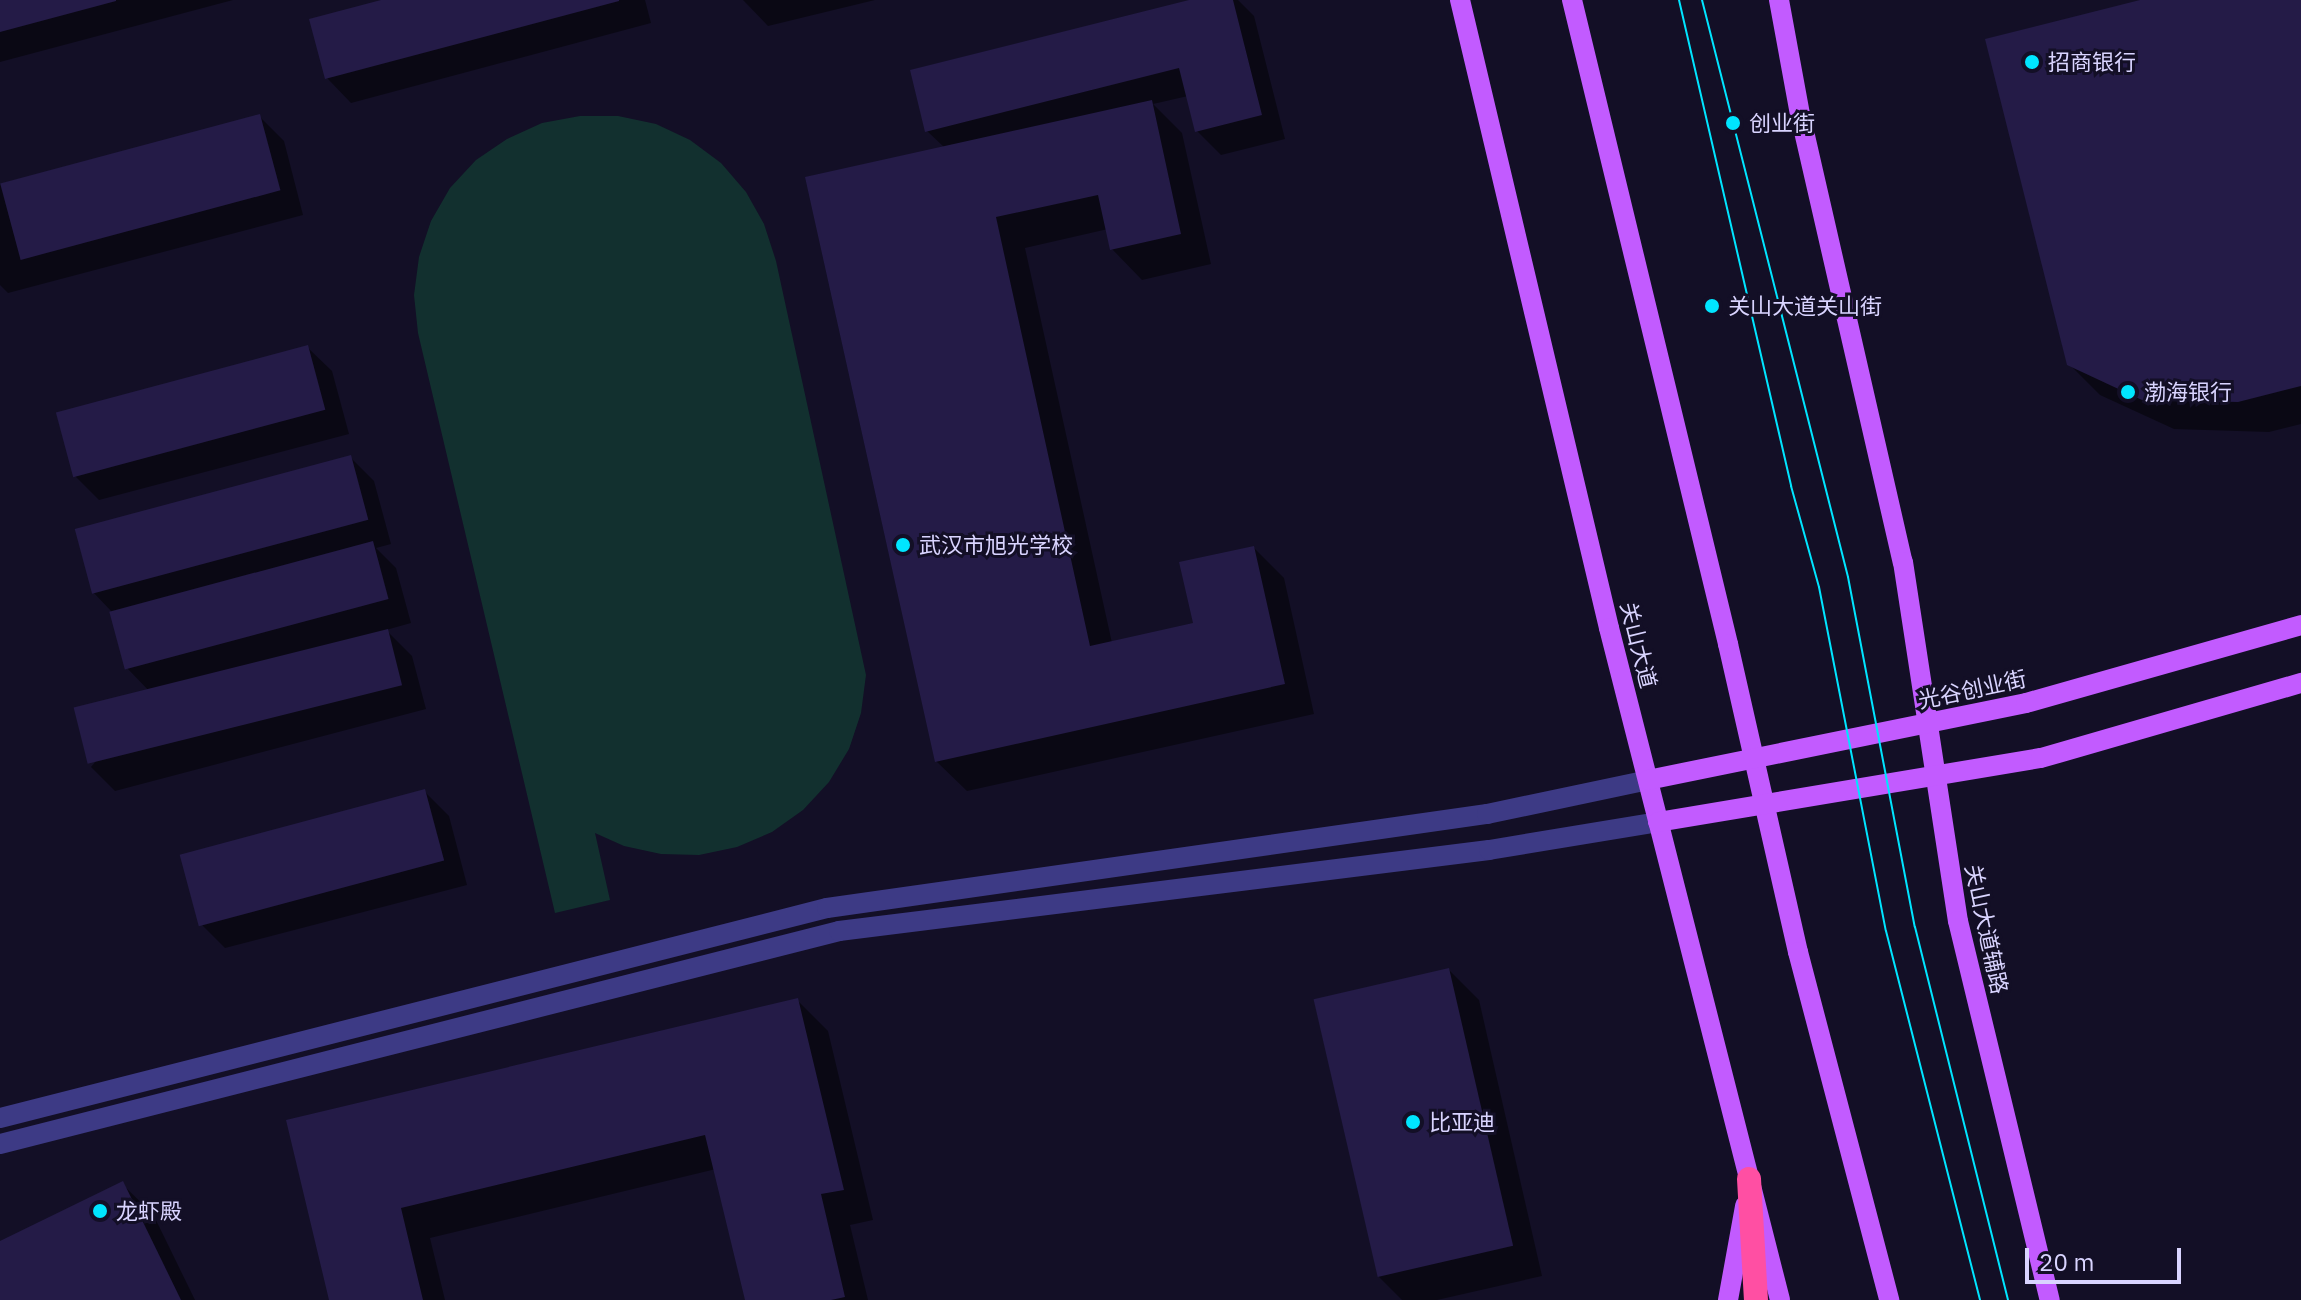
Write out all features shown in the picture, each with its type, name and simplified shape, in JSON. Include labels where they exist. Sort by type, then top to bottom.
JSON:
[{"type":"highway","points":[[1749,1179],[1756,1300]]},
{"type":"main road","name":"关山大道","points":[[1460,0],[1658,822],[1780,1300]]},
{"type":"main road","points":[[1572,0],[1755,758],[1798,952],[1889,1300]]},
{"type":"main road","name":"关山大道辅路","points":[[1779,0],[1800,114],[1903,562],[1958,921],[2050,1300]]},
{"type":"main road","name":"光谷创业街","points":[[1648,780],[2026,703],[2301,625]]},
{"type":"main road","points":[[1658,822],[2041,758],[2301,683]]},
{"type":"main road","points":[[1728,1300],[1749,1179]]},
{"type":"street","points":[[0,1118],[827,908],[1487,814],[1648,780]]},
{"type":"street","points":[[0,1144],[839,931],[1489,850],[1658,822]]},
{"type":"green space","points":[[580,116],[618,116],[656,124],[690,140],[721,163],[746,192],[764,224],[776,261],[866,675],[861,713],[849,749],[829,782],[803,810],[772,832],[737,847],[699,855],[661,854],[624,846],[595,833],[610,900],[555,913],[418,333],[414,295],[419,257],[431,221],[450,188],[476,160],[507,139],[542,123]]},
{"type":"building","points":[[0,0],[116,0],[116,1],[0,32]]},
{"type":"building","points":[[381,0],[619,1],[325,79],[309,19]]},
{"type":"building","points":[[1189,0],[1233,0],[1262,115],[1195,132],[1179,68],[925,132],[910,70]]},
{"type":"building","points":[[2140,0],[2301,0],[2301,386],[2238,402],[2142,400],[2067,365],[1985,39]]},
{"type":"building","points":[[1152,100],[1181,234],[1110,250],[1098,195],[996,217],[1090,646],[1193,623],[1179,562],[1254,546],[1285,684],[935,762],[805,177]]},
{"type":"building","points":[[260,114],[280,190],[21,260],[0,184]]},
{"type":"building","points":[[308,345],[325,410],[73,477],[56,413]]},
{"type":"building","points":[[351,455],[368,520],[92,594],[75,529]]},
{"type":"building","points":[[373,541],[389,599],[125,670],[109,612]]},
{"type":"building","points":[[388,629],[402,685],[88,764],[74,707]]},
{"type":"building","points":[[425,789],[444,860],[199,926],[180,855]]},
{"type":"building","name":"比亚迪","points":[[1449,968],[1513,1246],[1378,1277],[1314,999]]},
{"type":"building","points":[[798,998],[844,1190],[821,1194],[845,1297],[831,1300],[745,1300],[705,1135],[401,1208],[423,1300],[329,1300],[286,1120]]},
{"type":"building","name":"龙虾殿","points":[[123,1181],[181,1300],[0,1300],[0,1241]]},
{"type":"tram line","points":[[1679,0],[1791,486],[1819,587],[1886,931],[1980,1300]]},
{"type":"tram line","points":[[1702,0],[1848,577],[1915,927],[2008,1300]]},
{"type":"place","name":"招商银行","points":[[2032,62]]},
{"type":"place","name":"创业街","points":[[1733,123]]},
{"type":"place","name":"关山大道关山街","points":[[1712,306]]},
{"type":"place","name":"渤海银行","points":[[2128,392]]},
{"type":"place","name":"武汉市旭光学校","points":[[903,545]]},
{"type":"place","name":"比亚迪","points":[[1413,1122]]},
{"type":"place","name":"龙虾殿","points":[[100,1211]]}]
